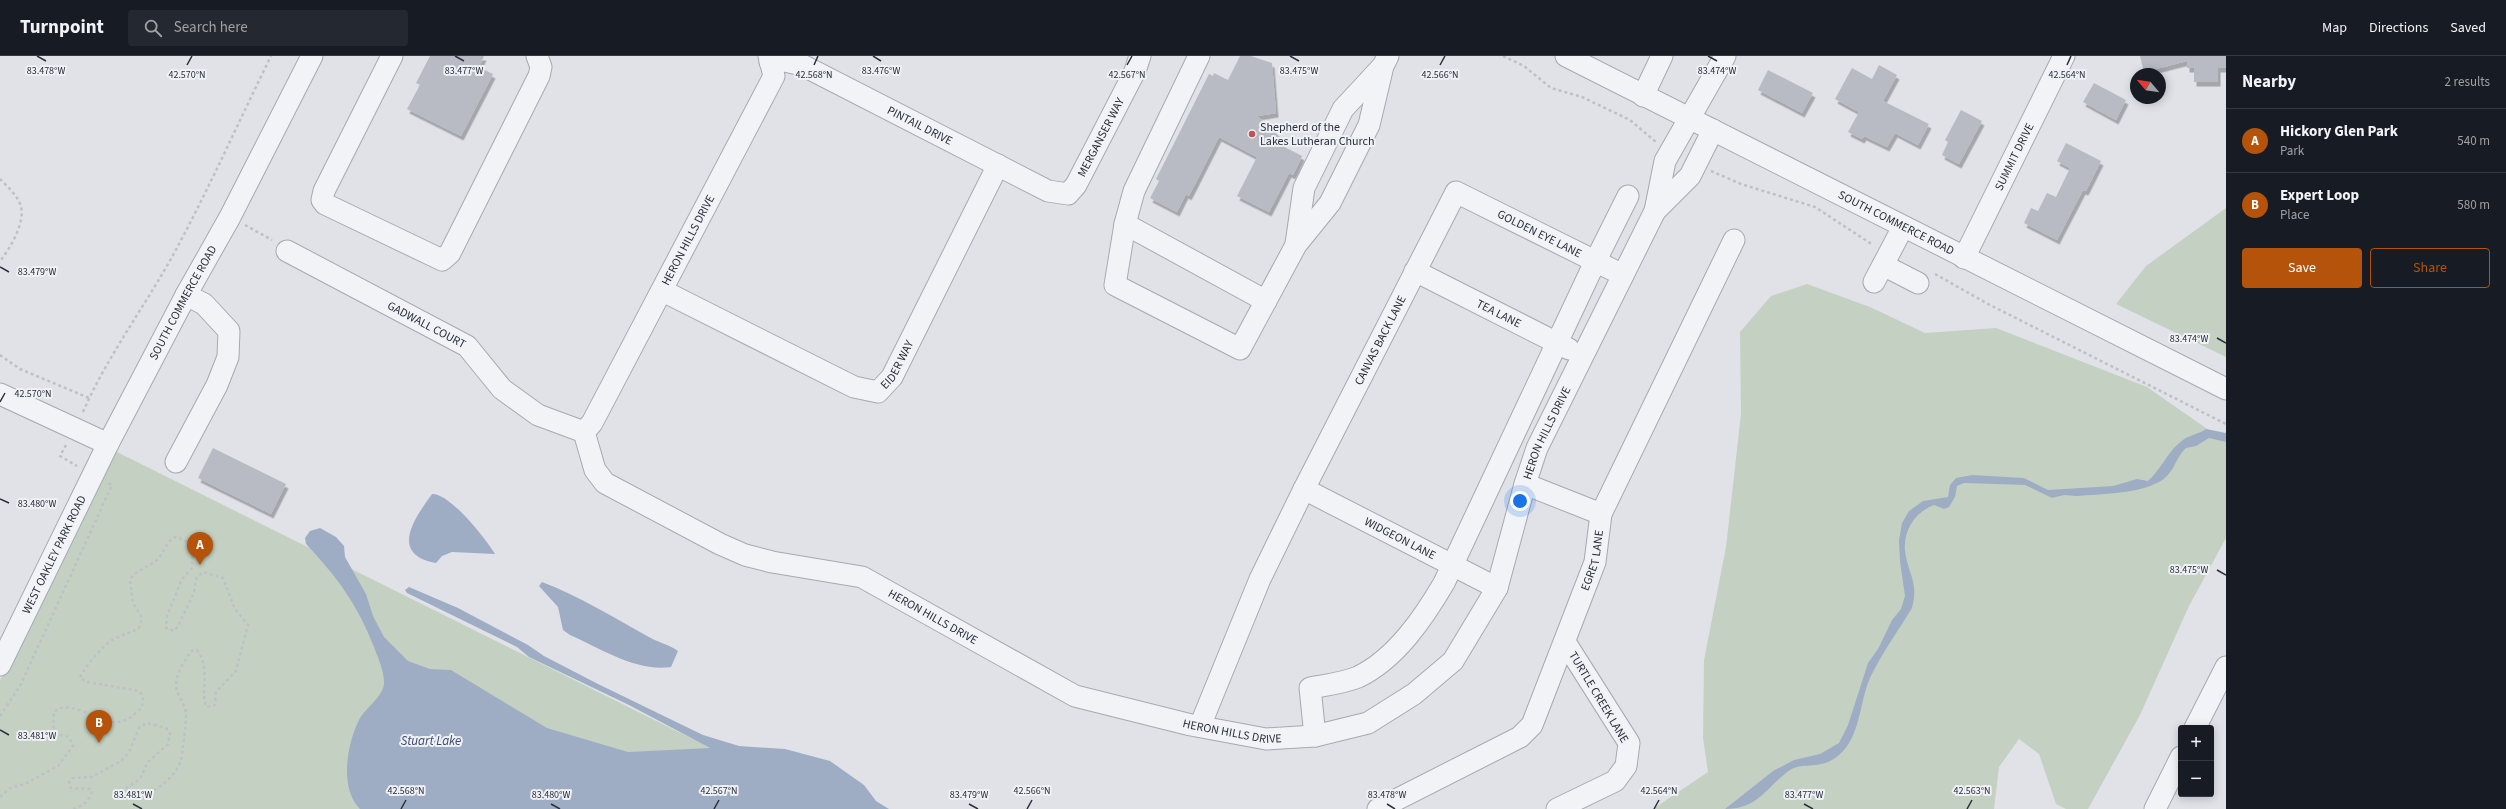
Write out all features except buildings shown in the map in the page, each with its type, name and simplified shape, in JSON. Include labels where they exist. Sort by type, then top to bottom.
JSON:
[{"type":"street","name":"SOUTH COMMERCE ROAD","points":[[108,444],[186,295],[230,217],[312,56]]},
{"type":"street","points":[[392,56],[324,191],[322,200],[324,204],[442,260],[450,254],[539,76],[541,67],[537,56]]},
{"type":"street","name":"MERGANSER WAY","points":[[1068,194],[1076,185],[1135,71],[1140,56]]},
{"type":"street","points":[[1199,56],[1134,191],[1125,224],[1115,285],[1240,350],[1296,244],[1330,203],[1369,125],[1386,61]]},
{"type":"street","name":"SOUTH COMMERCE ROAD","points":[[1566,56],[2226,389]]},
{"type":"street","points":[[1643,96],[1662,56]]},
{"type":"street","name":"HERON HILLS DRIVE","points":[[770,59],[774,76],[663,291],[588,427],[595,470],[605,483],[720,544],[745,555],[772,562],[862,577],[1075,696],[1200,726],[1266,739],[1315,736],[1368,723],[1414,694],[1453,660],[1497,588],[1525,484],[1538,448],[1582,356],[1655,212],[1665,161],[1725,56]]},
{"type":"street","name":"SUMMIT DRIVE","points":[[1964,258],[2064,56]]},
{"type":"street","name":"PINTAIL DRIVE","points":[[770,59],[802,65],[1048,191],[1068,194]]},
{"type":"street","points":[[1296,244],[1304,188],[1343,109],[1386,61]]},
{"type":"street","name":"HERON HILLS DRIVE","points":[[1655,212],[1690,176],[1698,163],[1713,130]]},
{"type":"street","name":"EIDER WAY","points":[[663,291],[854,387],[878,392],[892,377],[998,165]]},
{"type":"street","name":"GOLDEN EYE LANE","points":[[1456,192],[1623,275]]},
{"type":"street","name":"CANVAS BACK LANE","points":[[1200,726],[1260,579],[1304,489],[1456,192]]},
{"type":"street","points":[[1315,736],[1310,688],[1358,677],[1382,661],[1406,637],[1430,607],[1444,582],[1595,262],[1628,196]]},
{"type":"street","points":[[1125,224],[1266,301]]},
{"type":"street","points":[[1903,227],[1882,267],[1925,278]]},
{"type":"street","name":"EGRET LANE","points":[[1378,809],[1520,738],[1532,725],[1595,562],[1601,514],[1734,240]]},
{"type":"street","name":"GADWALL COURT","points":[[287,251],[467,346],[502,389],[538,416],[588,427]]},
{"type":"street","name":"TEA LANE","points":[[1415,271],[1582,356]]},
{"type":"street","points":[[176,462],[216,385],[228,357],[229,331],[204,304],[186,295]]},
{"type":"street","points":[[0,394],[108,444]]},
{"type":"street","name":"WEST OAKLEY PARK ROAD","points":[[0,665],[108,444]]},
{"type":"street","points":[[1525,484],[1601,514]]},
{"type":"street","name":"WIDGEON LANE","points":[[1304,489],[1451,566],[1497,588]]},
{"type":"street","name":"TURTLE CREEK LANE","points":[[1557,809],[1615,781],[1626,766],[1629,744],[1565,642]]},
{"type":"street","points":[[2197,725],[2226,667]]},
{"type":"street","points":[[2155,809],[2179,761]]},
{"type":"path","points":[[60,456],[121,338],[171,258],[206,193],[271,56]]},
{"type":"path","points":[[1503,56],[1524,66],[1551,88],[1582,97],[1630,120],[1657,144],[1672,149]]},
{"type":"path","points":[[1698,163],[1741,184],[1815,206],[1882,267]]},
{"type":"path","points":[[0,180],[9,188],[22,207],[19,230],[0,261]]},
{"type":"path","points":[[230,217],[287,251]]},
{"type":"path","points":[[1925,278],[1988,304],[2226,424]]},
{"type":"path","points":[[0,355],[20,369],[89,398]]},
{"type":"path","points":[[0,716],[20,686],[112,485],[93,475]]},
{"type":"path","points":[[0,796],[10,788],[25,784],[58,766],[65,758],[73,746],[69,737],[57,734],[53,726],[54,712],[59,708],[72,708],[97,718],[118,722],[130,718],[140,710],[144,702],[142,694],[135,690],[87,682],[80,678],[82,672],[104,646],[115,638],[139,628],[142,618],[133,603],[130,578],[136,571],[157,560],[171,540],[176,537],[185,540],[193,552],[192,568],[182,579],[167,616],[166,628],[174,631],[178,626],[194,593],[199,575],[202,572],[222,578],[235,609],[248,625],[236,671],[216,692],[215,705],[207,707],[204,698],[203,660],[197,650],[191,651],[180,670],[176,684],[186,713],[180,761],[171,778],[145,794],[131,798],[123,795],[124,790],[140,779],[154,754],[168,744],[170,733],[166,728],[147,723],[139,728],[129,752],[121,761],[92,777],[73,778],[69,782],[70,788],[90,789],[92,792],[91,796],[85,803],[73,809]]},
{"type":"green space","points":[[2226,208],[2226,357],[2116,304],[2146,266]]},
{"type":"green space","points":[[1807,284],[1870,307],[1925,333],[1996,328],[2147,387],[2226,442],[2226,538],[2189,606],[2140,715],[2088,809],[2066,809],[2056,804],[2039,754],[2019,739],[1999,767],[1994,809],[1653,809],[1708,772],[1703,738],[1704,660],[1726,547],[1741,414],[1740,332],[1771,296]]},
{"type":"green space","points":[[113,450],[833,809],[0,809],[0,680]]},
{"type":"water","points":[[2206,429],[2226,433],[2226,442],[2209,438],[2196,446],[2186,448],[2167,476],[2159,482],[2137,490],[2111,494],[2076,496],[2064,495],[2052,498],[2025,485],[1964,483],[1957,486],[1955,497],[1949,507],[1944,509],[1934,505],[1921,512],[1908,530],[1905,544],[1906,559],[1914,585],[1914,599],[1912,608],[1870,678],[1855,730],[1846,748],[1838,756],[1825,763],[1800,766],[1790,770],[1754,801],[1737,808],[1725,809],[1773,771],[1794,760],[1820,754],[1839,743],[1848,725],[1868,663],[1878,649],[1892,620],[1901,609],[1905,596],[1900,562],[1899,540],[1902,523],[1909,511],[1923,501],[1948,497],[1950,485],[1956,478],[1972,475],[2024,478],[2048,490],[2113,486],[2137,479],[2148,481],[2178,444],[2185,438]]},
{"type":"water","points":[[432,494],[440,496],[448,501],[467,518],[495,554],[452,552],[442,556],[436,563],[422,558],[413,552],[409,544],[413,524]]},
{"type":"water","name":"Stuart Lake","points":[[320,528],[336,537],[344,546],[345,557],[366,594],[373,616],[384,637],[408,661],[430,669],[451,670],[547,728],[628,752],[710,748],[629,705],[529,657],[517,647],[407,593],[405,590],[409,587],[458,608],[598,684],[703,735],[739,746],[785,749],[830,761],[864,785],[876,801],[889,809],[360,809],[353,800],[349,790],[347,778],[347,766],[351,741],[362,715],[381,693],[384,678],[368,632],[353,604],[328,568],[306,544],[305,538],[310,531]]},
{"type":"water","points":[[542,582],[583,600],[651,638],[678,651],[671,667],[658,668],[632,663],[570,635],[563,630],[558,607],[539,586]]},
{"type":"place","name":"Shepherd of the Lakes Lutheran Church","points":[[1252,134]]},
{"type":"place","name":"Hickory Glen Park","points":[[200,565]]},
{"type":"place","name":"Expert Loop","points":[[99,743]]}]
